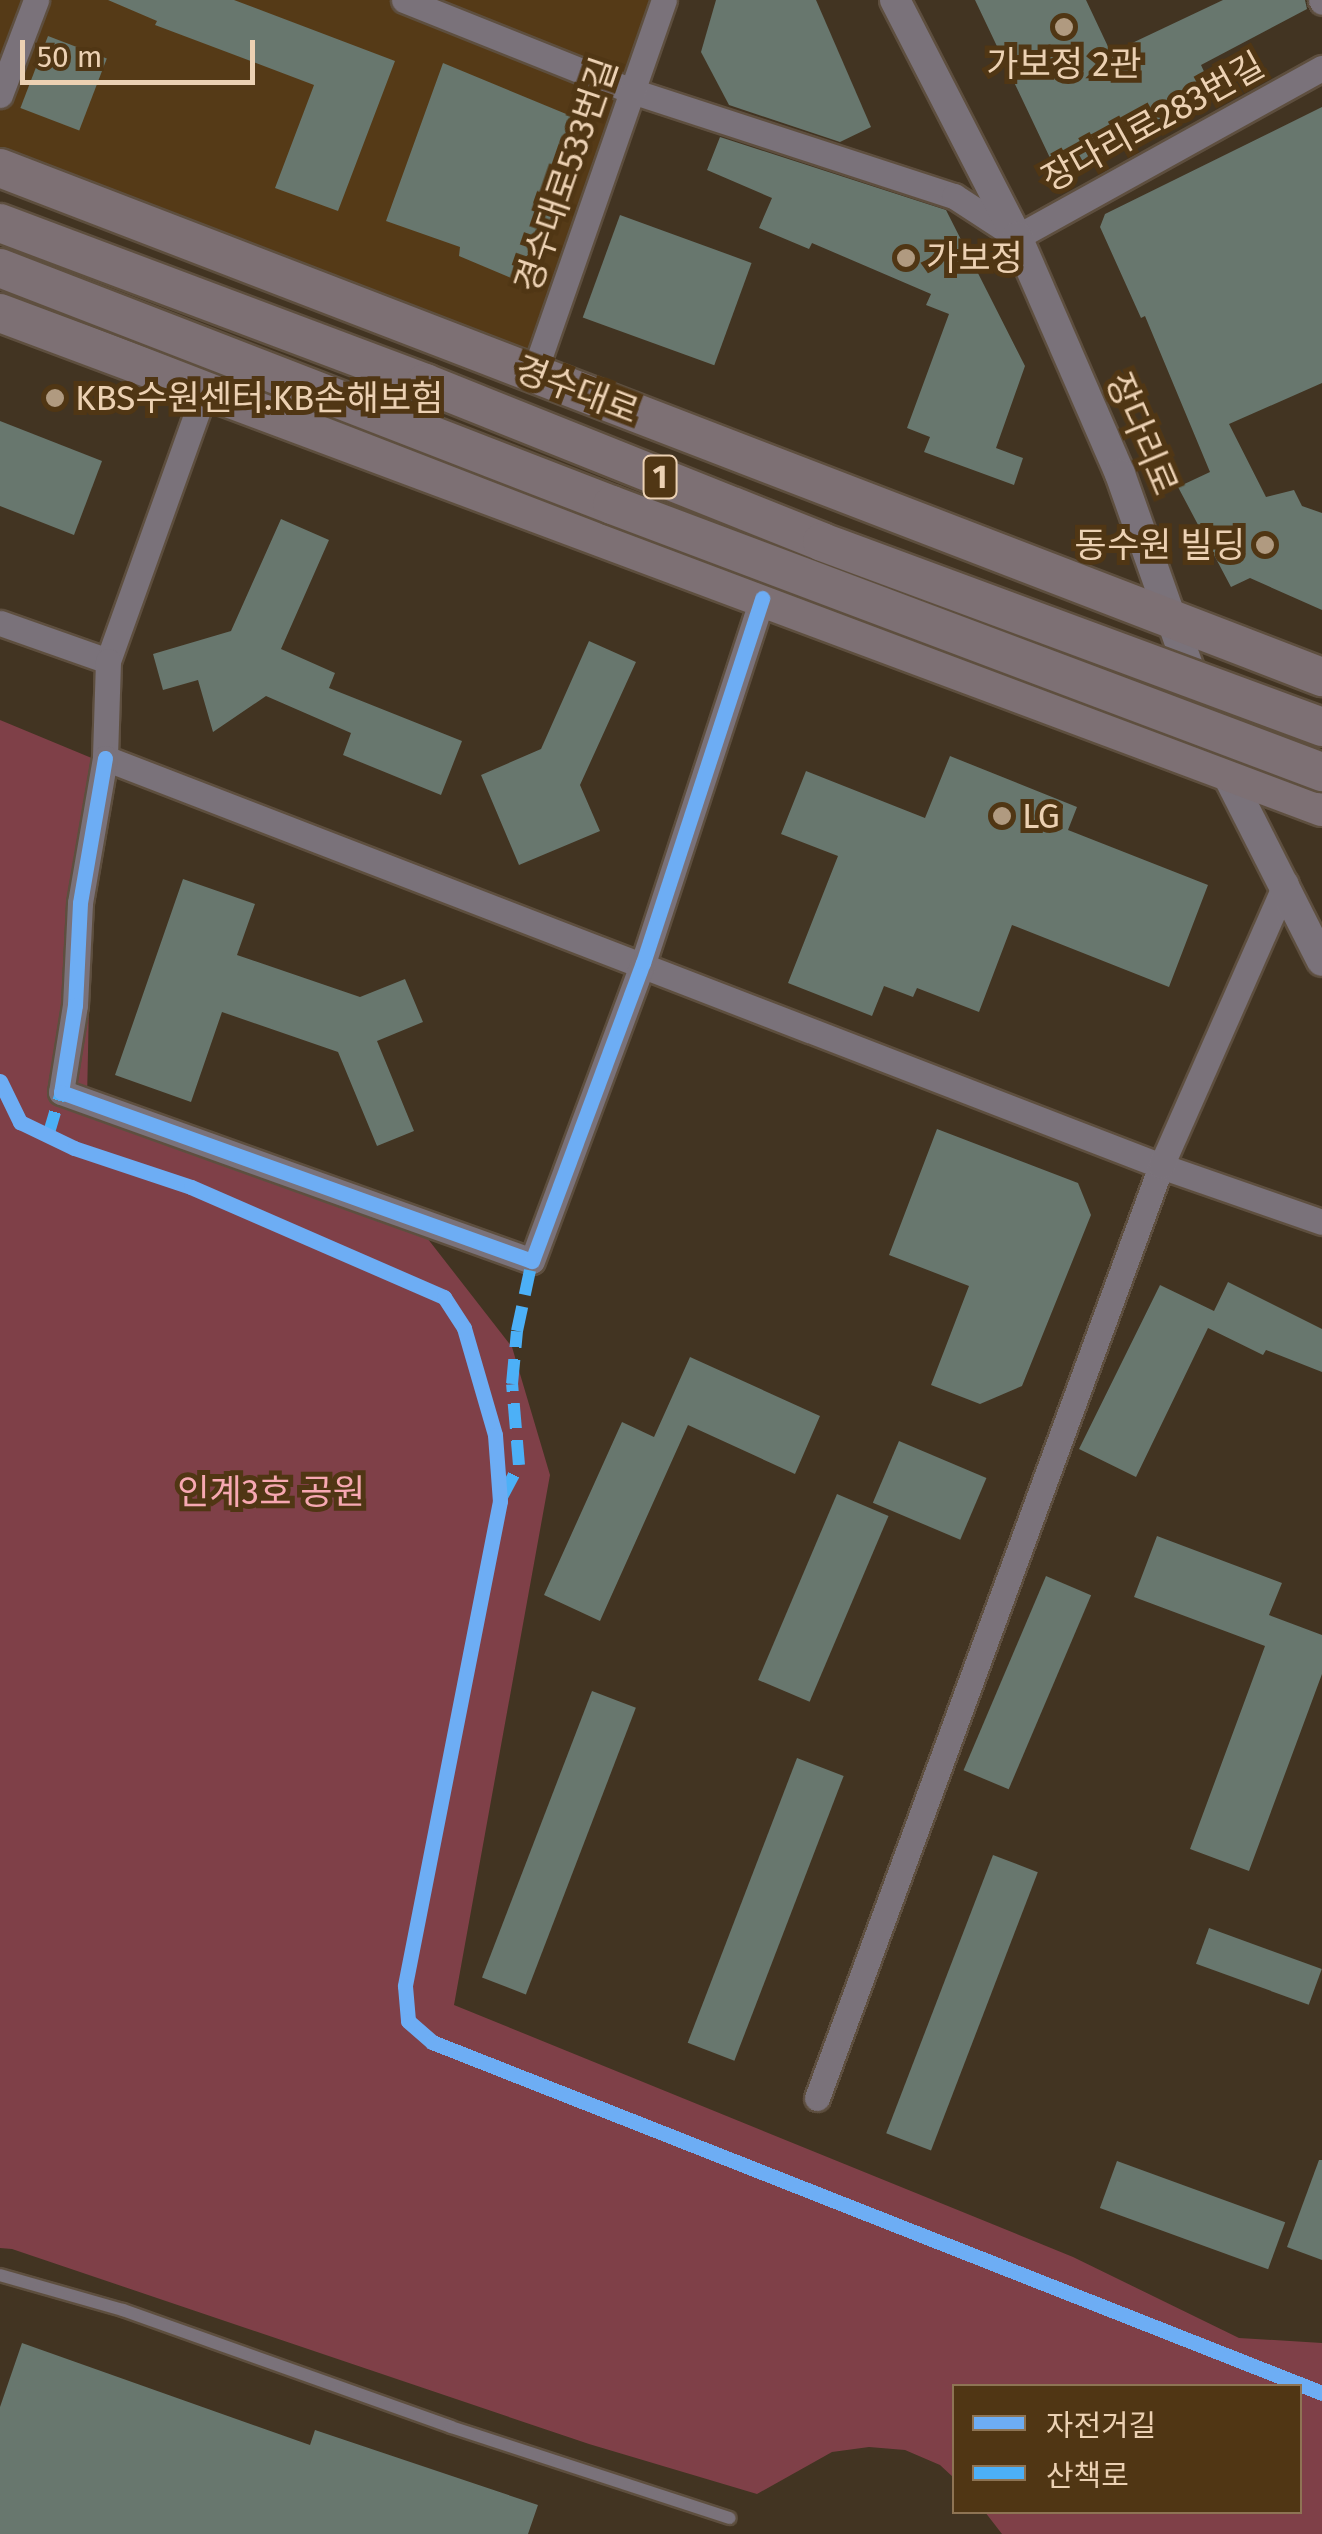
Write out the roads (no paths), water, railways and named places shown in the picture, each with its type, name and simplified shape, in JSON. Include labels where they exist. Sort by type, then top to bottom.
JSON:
[{"type":"main road","name":"경수대로","points":[[0,168],[1322,678]]},
{"type":"main road","name":"1","points":[[0,223],[425,384],[822,542],[1322,728]]},
{"type":"main road","name":"1","points":[[0,268],[612,506],[1322,772]]},
{"type":"main road","points":[[0,313],[1322,807]]},
{"type":"street","points":[[0,95],[36,0]]},
{"type":"street","points":[[404,0],[632,91],[954,196],[1017,237]]},
{"type":"street","name":"경수대로533번길","points":[[534,373],[664,0]]},
{"type":"street","name":"장다리로","points":[[894,0],[1017,237],[1120,474],[1225,770],[1286,882],[1322,961]]},
{"type":"street","name":"장다리로283번길","points":[[1017,237],[1322,68]]},
{"type":"street","points":[[205,390],[108,661],[105,758],[80,903],[75,1005],[61,1092],[532,1261],[643,963],[762,598]]},
{"type":"street","points":[[0,623],[108,661]]},
{"type":"street","points":[[105,758],[1161,1166],[1322,1222]]},
{"type":"street","points":[[818,2098],[1161,1166],[1286,882]]},
{"type":"lane","points":[[0,2275],[124,2310],[451,2428],[729,2518]]},
{"type":"place","name":"가보정 2관","points":[[1064,27]]},
{"type":"place","name":"가보정","points":[[906,258]]},
{"type":"place","name":"KBS수원센터.KB손해보험","points":[[55,398]]},
{"type":"place","name":"동수원 빌딩","points":[[1265,545]]},
{"type":"place","name":"LG","points":[[1002,816]]},
{"type":"park label","name":"인계3호 공원","points":[[271,1492]]}]
